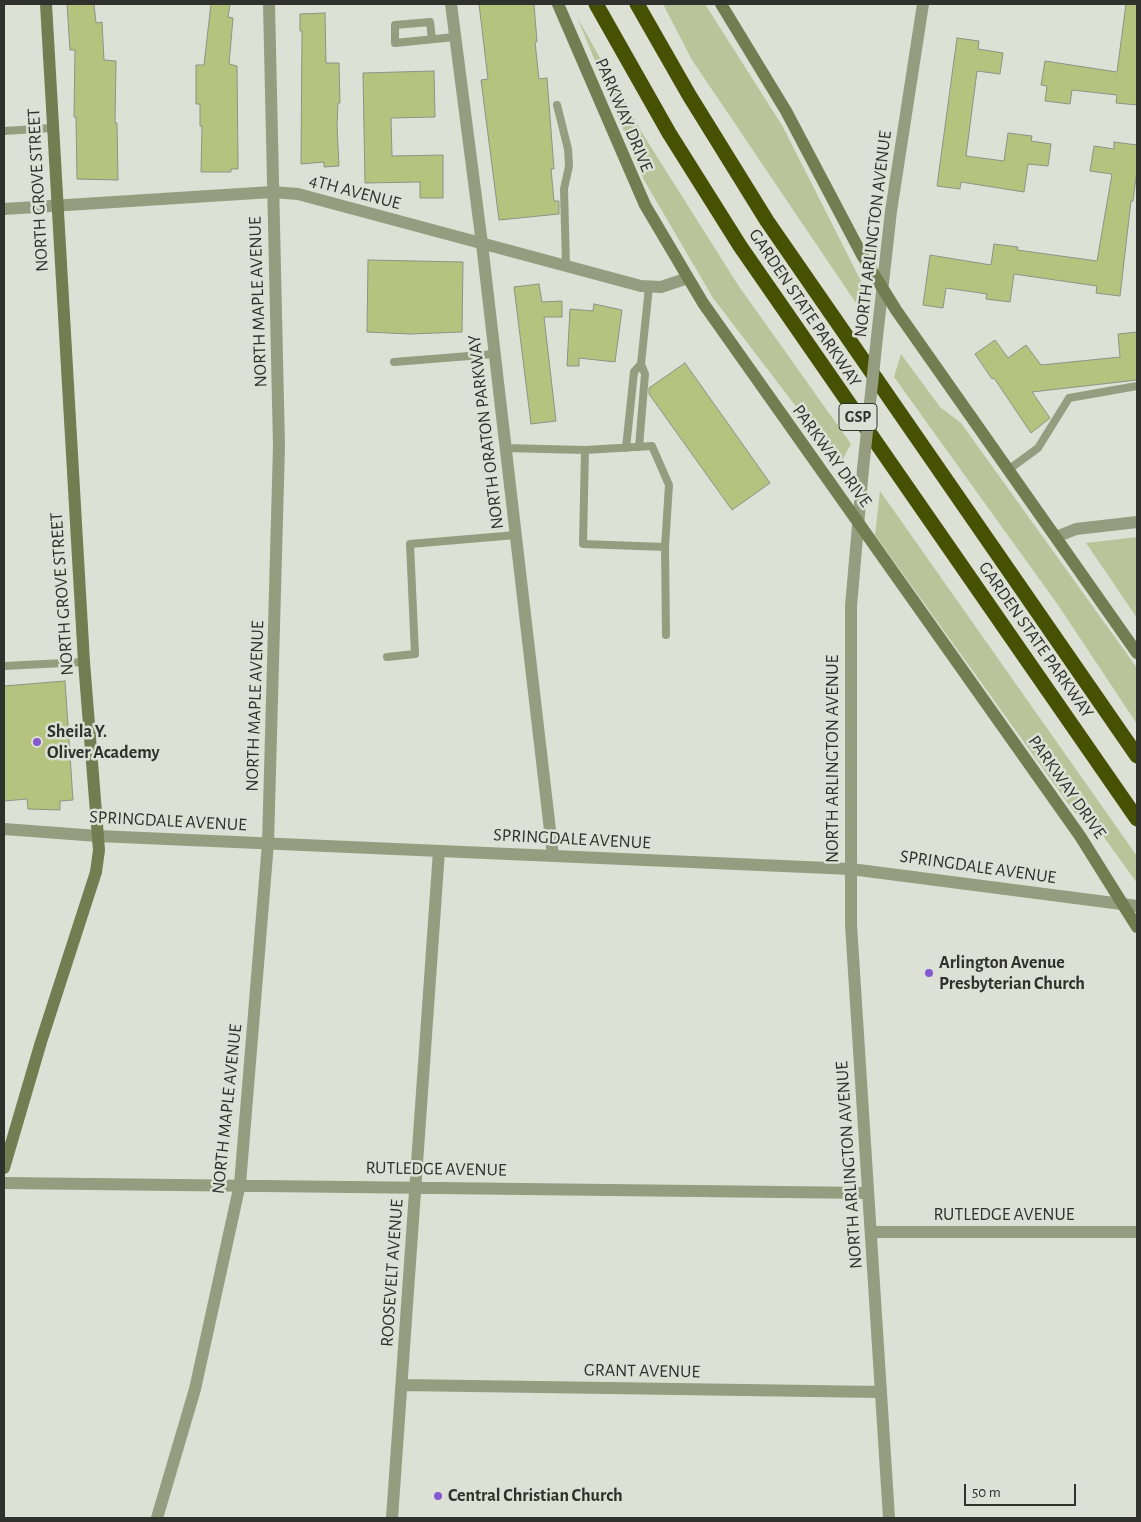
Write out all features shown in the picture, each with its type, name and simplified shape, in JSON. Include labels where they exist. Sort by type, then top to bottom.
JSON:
[{"type":"highway","name":"GARDEN STATE PARKWAY","points":[[596,4],[668,133],[744,253],[1137,819]]},
{"type":"highway","name":"GARDEN STATE PARKWAY","points":[[637,4],[689,95],[767,221],[1137,756]]},
{"type":"main road","name":"NORTH GROVE STREET","points":[[4,1168],[41,1042],[96,872],[98,836],[84,662],[56,205],[46,4]]},
{"type":"main road","name":"PARKWAY DRIVE","points":[[558,4],[634,181],[658,230],[688,278],[739,355],[1074,828],[1137,927]]},
{"type":"main road","points":[[721,4],[786,111],[851,235],[882,288],[1137,653]]},
{"type":"street","name":"NORTH MAPLE AVENUE","points":[[156,1518],[195,1389],[240,1184],[268,843],[279,458],[269,4]]},
{"type":"street","name":"NORTH ORATON PARKWAY","points":[[451,4],[482,244],[553,856]]},
{"type":"street","name":"NORTH ARLINGTON AVENUE","points":[[889,1518],[852,950],[851,606],[863,469],[891,211],[923,4]]},
{"type":"street","name":"4TH AVENUE","points":[[4,209],[272,192],[306,196],[482,244],[649,286],[670,285],[688,278]]},
{"type":"street","points":[[1056,538],[1076,529],[1137,522]]},
{"type":"street","name":"SPRINGDALE AVENUE","points":[[4,829],[98,836],[851,869],[1137,906]]},
{"type":"street","name":"ROOSEVELT AVENUE","points":[[392,1518],[439,851]]},
{"type":"street","name":"RUTLEDGE AVENUE","points":[[4,1183],[416,1186],[868,1193]]},
{"type":"street","name":"RUTLEDGE AVENUE","points":[[871,1232],[1137,1232]]},
{"type":"street","name":"GRANT AVENUE","points":[[402,1385],[881,1392]]},
{"type":"lane","points":[[432,39],[430,22],[395,25],[395,43],[455,37]]},
{"type":"lane","points":[[557,105],[568,149],[570,166],[564,189],[566,266]]},
{"type":"lane","points":[[4,130],[52,128]]},
{"type":"lane","points":[[639,447],[644,374],[641,364],[649,286]]},
{"type":"lane","points":[[394,362],[494,354]]},
{"type":"lane","points":[[626,448],[634,372],[641,364]]},
{"type":"lane","points":[[1008,470],[1038,448],[1069,398],[1137,386]]},
{"type":"lane","points":[[506,448],[585,450],[652,446],[669,485],[666,547],[666,634]]},
{"type":"lane","points":[[585,450],[583,544],[666,547]]},
{"type":"lane","points":[[387,657],[415,654],[410,544],[516,536]]},
{"type":"lane","points":[[4,666],[84,662]]},
{"type":"green space","points":[[663,4],[705,4],[783,127],[865,289],[864,315],[692,60]]},
{"type":"green space","points":[[577,17],[644,136],[738,285],[851,444],[840,464],[713,298],[644,180]]},
{"type":"green space","points":[[901,354],[940,407],[961,423],[1137,668],[1137,724],[1058,605],[894,377]]},
{"type":"green space","points":[[880,491],[1137,856],[1137,883],[1093,822],[1075,813],[875,535]]},
{"type":"green space","points":[[1137,537],[1137,618],[1086,543]]},
{"type":"building","points":[[67,4],[94,4],[96,23],[102,22],[104,60],[116,61],[115,123],[117,123],[118,180],[77,179],[76,117],[74,117],[75,50],[70,50]]},
{"type":"building","points":[[211,4],[230,4],[228,17],[233,18],[229,64],[237,66],[238,169],[231,169],[231,172],[201,172],[202,126],[200,126],[200,104],[196,104],[196,65],[204,65]]},
{"type":"building","points":[[479,4],[534,4],[537,42],[535,42],[539,79],[547,78],[554,169],[551,169],[554,201],[559,201],[559,214],[499,220],[481,80],[488,79]]},
{"type":"building","points":[[1126,4],[1137,4],[1137,105],[1116,103],[1117,95],[1072,90],[1070,104],[1045,101],[1047,86],[1041,85],[1045,61],[1117,72]]},
{"type":"building","points":[[325,13],[326,63],[339,63],[340,103],[338,103],[337,125],[339,166],[324,167],[324,162],[301,164],[302,31],[300,31],[300,14]]},
{"type":"building","points":[[957,38],[979,41],[978,49],[1003,53],[1000,74],[977,71],[966,156],[1004,161],[1008,133],[1032,136],[1031,141],[1051,144],[1048,166],[1028,164],[1024,192],[961,182],[960,189],[937,186]]},
{"type":"building","points":[[434,71],[435,117],[391,118],[392,156],[443,155],[443,198],[420,198],[420,182],[365,183],[363,73]]},
{"type":"building","points":[[1114,142],[1137,145],[1137,170],[1133,201],[1131,201],[1120,296],[1096,293],[1097,286],[1014,274],[1010,302],[986,299],[987,294],[946,288],[943,308],[923,305],[930,255],[991,265],[994,244],[1018,247],[1017,250],[1097,261],[1112,174],[1090,171],[1094,146],[1114,149]]},
{"type":"building","points":[[368,260],[463,262],[462,332],[410,334],[367,332]]},
{"type":"building","points":[[539,284],[542,302],[562,301],[562,317],[544,317],[556,421],[531,424],[514,287]]},
{"type":"building","points":[[594,304],[622,310],[615,362],[579,358],[579,366],[567,366],[570,309],[593,311]]},
{"type":"building","points":[[1137,332],[1137,380],[1032,392],[1050,418],[1031,433],[994,378],[992,379],[975,354],[995,340],[1008,358],[1026,345],[1041,365],[1120,357],[1118,334]]},
{"type":"building","points":[[685,363],[770,483],[732,510],[649,394],[649,388]]},
{"type":"building","name":"Sheila Y. Oliver Academy","points":[[65,681],[73,800],[60,801],[60,810],[28,809],[27,799],[4,801],[4,686]]},
{"type":"place","name":"Sheila Y. Oliver Academy","points":[[37,742]]},
{"type":"place","name":"Arlington Avenue Presbyterian Church","points":[[929,973]]},
{"type":"place","name":"Central Christian Church","points":[[438,1496]]}]
